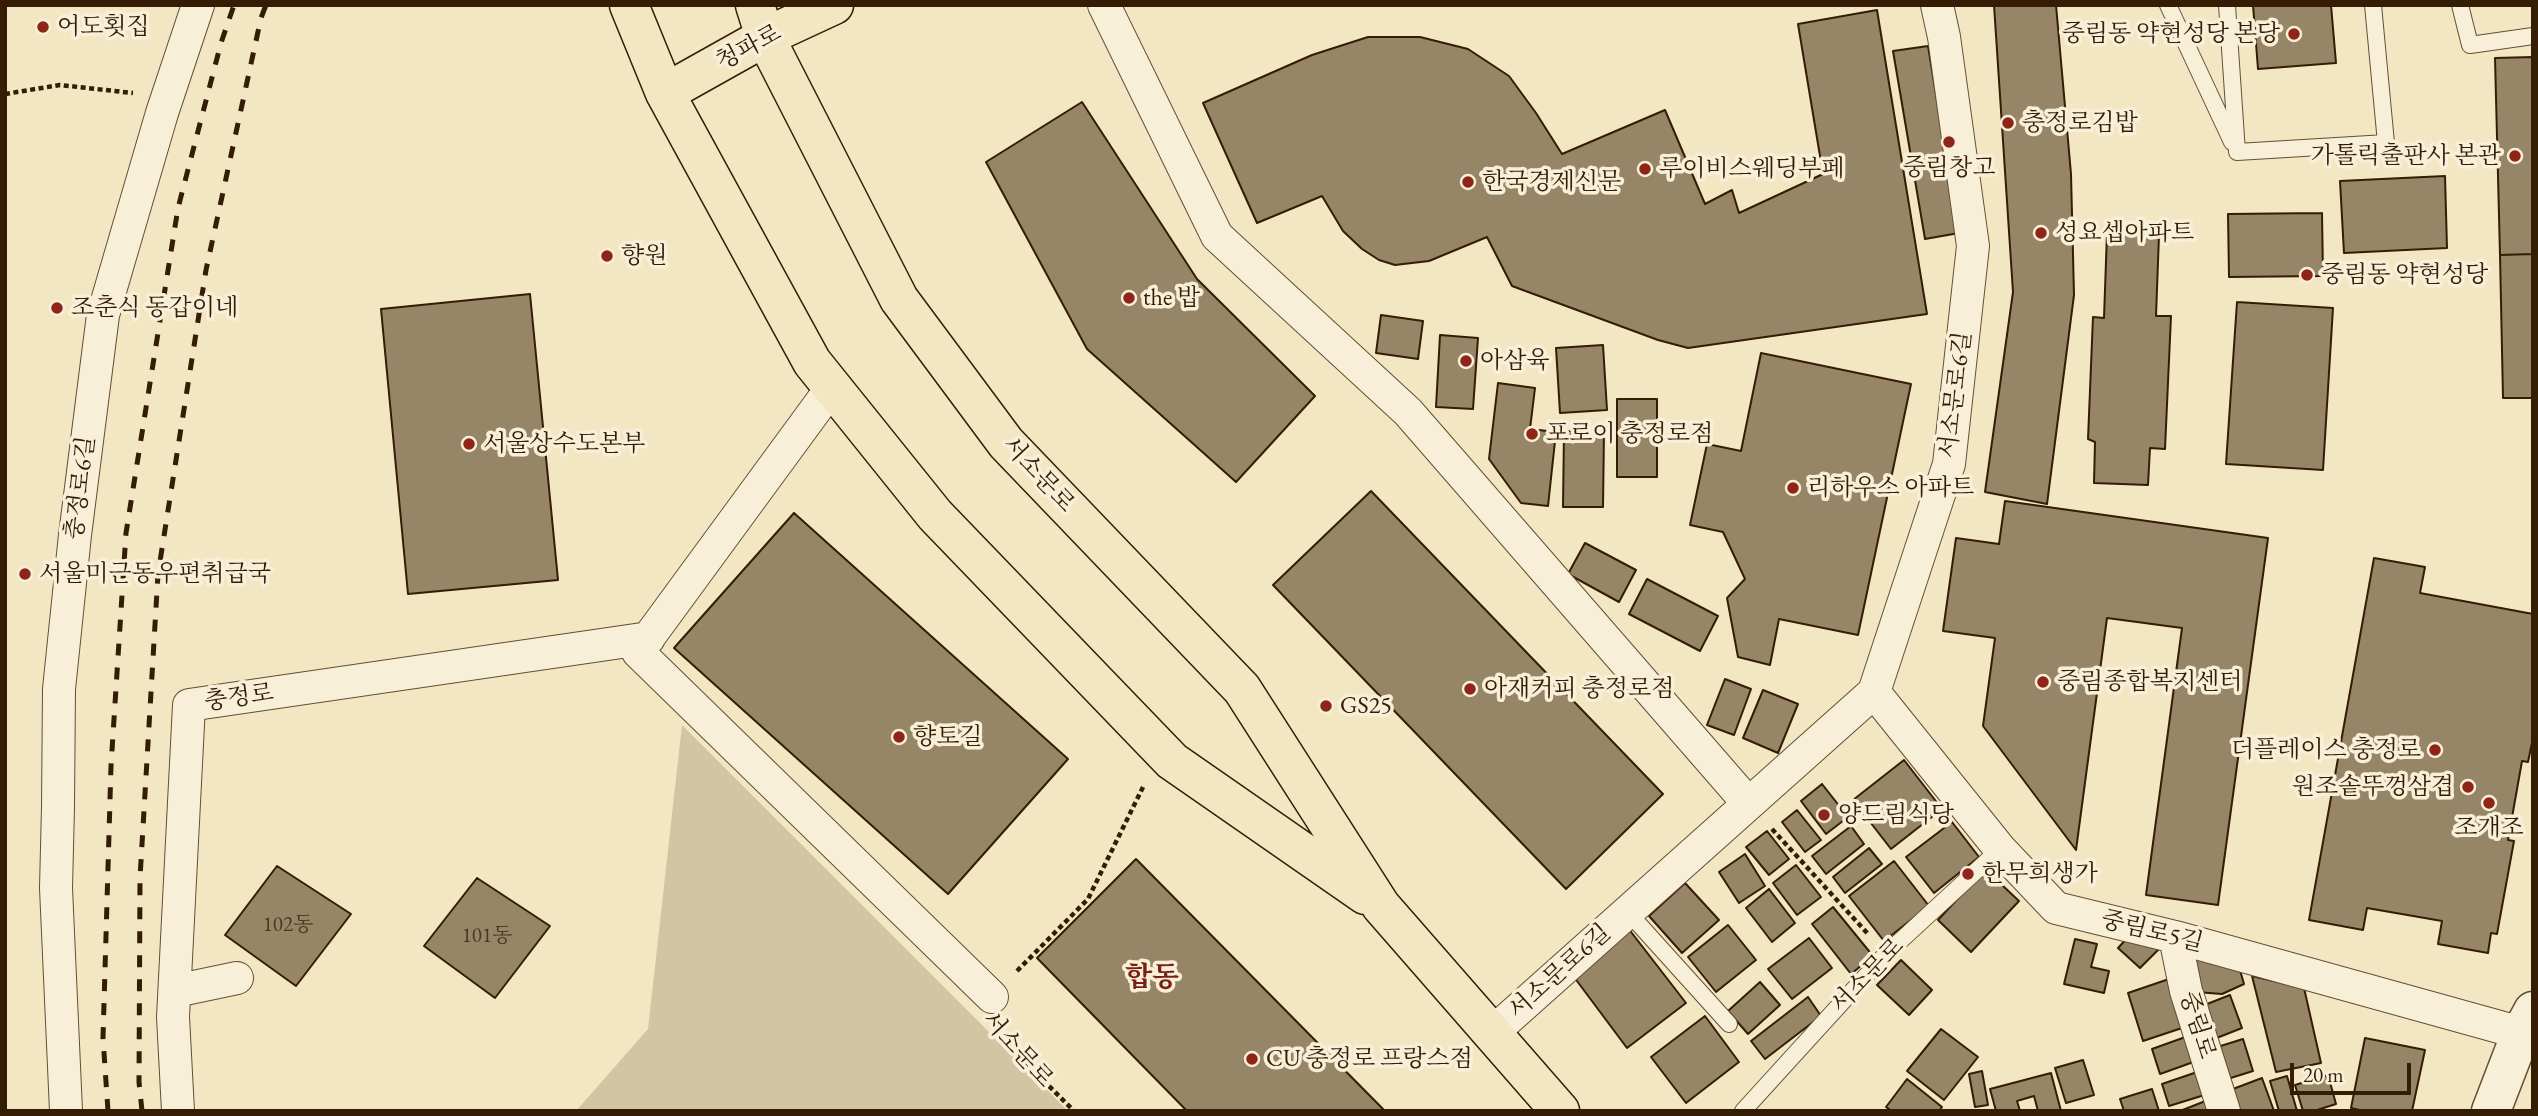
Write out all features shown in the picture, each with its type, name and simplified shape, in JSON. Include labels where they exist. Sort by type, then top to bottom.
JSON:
[{"type":"main road","name":"서소문로","points":[[629,5],[665,93],[812,362],[935,514],[1172,761],[1381,906]]},
{"type":"main road","name":"청파로","points":[[665,93],[760,21],[834,5]]},
{"type":"main road","name":"서소문로","points":[[760,21],[899,299],[1006,443],[1242,689],[1381,906],[1560,1111]]},
{"type":"street","name":"충정로6길","points":[[66,1111],[56,888],[61,676],[75,536],[103,315],[166,100],[198,5]]},
{"type":"street","points":[[1104,5],[1217,236],[1408,412],[1748,803]]},
{"type":"street","name":"서소문로6길","points":[[1492,1033],[1874,692],[1949,464],[1973,246],[1944,37],[1937,5]]},
{"type":"street","points":[[833,386],[638,652],[992,997]]},
{"type":"street","name":"충정로","points":[[178,1111],[173,1017],[189,705],[649,638]]},
{"type":"street","name":"중림로5길","points":[[1874,692],[2000,849],[2056,908],[2527,1022]]},
{"type":"street","name":"중림로","points":[[2175,937],[2186,990],[2224,1111]]},
{"type":"street","points":[[175,990],[237,978]]},
{"type":"street","points":[[2491,1111],[2527,1022]]},
{"type":"lane","points":[[2168,5],[2237,152]]},
{"type":"lane","points":[[2227,5],[2237,152]]},
{"type":"lane","points":[[2237,152],[2386,143],[2374,5]]},
{"type":"lane","points":[[2460,5],[2470,45],[2533,36]]},
{"type":"lane","name":"서소문로","points":[[1744,1111],[1886,954],[2000,849]]},
{"type":"lane","name":"서소문로6길","points":[[1627,911],[1729,1024]]},
{"type":"path","points":[[5,94],[60,85],[138,93],[166,100]]},
{"type":"path","name":"서소문로","points":[[1074,1111],[976,1013],[1088,899],[1160,750]]},
{"type":"path","points":[[1748,803],[1886,954]]},
{"type":"shaded area","points":[[682,725],[1068,1111],[576,1111],[648,1029]]},
{"type":"building","name":"성요셉아파트","points":[[1994,5],[2056,5],[2071,174],[2074,295],[2047,504],[1985,492],[2013,292]]},
{"type":"building","name":"중림동 약현성당 본당","points":[[2253,5],[2331,5],[2336,63],[2258,69]]},
{"type":"building","name":"한국경제신문","points":[[1877,10],[1927,314],[1688,348],[1658,340],[1512,286],[1487,237],[1429,261],[1395,265],[1379,260],[1362,249],[1343,231],[1322,196],[1257,223],[1203,103],[1312,55],[1368,37],[1420,37],[1468,49],[1509,76],[1562,154],[1665,110],[1705,204],[1732,190],[1739,213],[1823,174],[1798,24]]},
{"type":"building","points":[[1928,46],[1959,233],[1925,239],[1893,51]]},
{"type":"building","name":"가톨릭출판사 본관","points":[[2533,57],[2533,254],[2500,255],[2495,58]]},
{"type":"building","points":[[1082,102],[1197,279],[1315,396],[1236,482],[1087,349],[986,162]]},
{"type":"building","points":[[2445,176],[2447,248],[2344,253],[2340,181]]},
{"type":"building","points":[[2322,213],[2323,276],[2229,277],[2228,214]]},
{"type":"building","points":[[2107,233],[2159,235],[2156,316],[2171,316],[2165,449],[2150,448],[2148,485],[2094,483],[2095,442],[2088,439],[2093,317],[2104,318]]},
{"type":"building","points":[[2533,254],[2533,398],[2503,398],[2500,255]]},
{"type":"building","name":"서울상수도본부","points":[[530,294],[558,580],[408,594],[381,309]]},
{"type":"building","points":[[2237,302],[2333,308],[2323,470],[2226,464]]},
{"type":"building","points":[[1381,315],[1423,321],[1418,359],[1376,353]]},
{"type":"building","points":[[1440,335],[1478,338],[1473,409],[1436,407]]},
{"type":"building","points":[[1603,345],[1607,410],[1560,413],[1556,348]]},
{"type":"building","name":"리하우스 아파트","points":[[1761,353],[1911,384],[1858,635],[1779,619],[1770,665],[1738,657],[1727,598],[1745,579],[1723,532],[1690,525],[1707,444],[1741,451]]},
{"type":"building","points":[[1498,383],[1535,388],[1530,429],[1556,432],[1548,506],[1521,503],[1489,459]]},
{"type":"building","points":[[1617,399],[1657,399],[1657,477],[1617,477]]},
{"type":"building","points":[[1564,431],[1604,431],[1603,507],[1563,507]]},
{"type":"building","points":[[1371,491],[1663,794],[1566,889],[1273,585]]},
{"type":"building","name":"중림종합복지센터","points":[[2005,501],[2268,538],[2218,905],[2146,895],[2182,628],[2107,618],[2076,850],[1983,726],[1995,638],[1943,631],[1956,538],[1999,544]]},
{"type":"building","points":[[794,513],[1068,759],[948,894],[674,648]]},
{"type":"building","points":[[1585,543],[1636,570],[1619,602],[1568,574]]},
{"type":"building","name":"더플레이스 충정로","points":[[2374,558],[2425,567],[2420,593],[2533,614],[2533,738],[2528,762],[2522,761],[2508,840],[2514,841],[2497,934],[2491,933],[2488,953],[2438,944],[2442,921],[2367,908],[2363,930],[2309,920]]},
{"type":"building","points":[[1647,579],[1718,616],[1700,651],[1629,614]]},
{"type":"building","points":[[1725,679],[1751,689],[1734,735],[1707,725]]},
{"type":"building","points":[[1763,690],[1798,704],[1778,753],[1743,738]]},
{"type":"building","points":[[1904,760],[1942,809],[1891,849],[1853,800]]},
{"type":"building","points":[[1822,784],[1848,817],[1826,834],[1801,801]]},
{"type":"building","points":[[1797,810],[1821,840],[1805,852],[1782,822]]},
{"type":"building","points":[[1952,822],[1979,857],[1934,893],[1906,857]]},
{"type":"building","points":[[1851,826],[1864,844],[1826,874],[1812,856]]},
{"type":"building","points":[[1767,831],[1789,859],[1769,875],[1746,847]]},
{"type":"building","points":[[1869,848],[1882,864],[1845,893],[1833,877]]},
{"type":"building","points":[[1745,854],[1765,886],[1739,903],[1719,872]]},
{"type":"building","points":[[1136,859],[1385,1111],[1187,1111],[1037,958]]},
{"type":"building","points":[[1894,861],[1929,906],[1884,941],[1849,896]]},
{"type":"building","points":[[1796,865],[1821,897],[1797,915],[1773,883]]},
{"type":"building","points":[[277,866],[351,914],[296,986],[225,935]]},
{"type":"building","points":[[1985,869],[2019,901],[1971,952],[1938,920]]},
{"type":"building","points":[[477,878],[550,926],[495,998],[424,946]]},
{"type":"building","points":[[1685,883],[1719,920],[1682,953],[1649,916]]},
{"type":"building","points":[[1769,889],[1795,923],[1772,942],[1746,908]]},
{"type":"building","points":[[1833,907],[1873,956],[1851,974],[1812,924]]},
{"type":"building","points":[[1728,925],[1756,960],[1716,992],[1688,957]]},
{"type":"building","points":[[1628,928],[1686,1003],[1627,1048],[1571,973]]},
{"type":"building","points":[[2131,934],[2160,948],[2140,968],[2118,948]]},
{"type":"building","points":[[1809,938],[1832,968],[1792,999],[1768,969]]},
{"type":"building","points":[[2075,939],[2097,944],[2091,967],[2109,971],[2104,993],[2064,984]]},
{"type":"building","points":[[2182,950],[2237,960],[2244,984],[2222,994],[2196,992]]},
{"type":"building","points":[[1901,960],[1932,990],[1909,1015],[1877,985]]},
{"type":"building","points":[[2252,976],[2304,988],[2321,1063],[2276,1072]]},
{"type":"building","points":[[2169,979],[2185,1027],[2143,1041],[2128,993]]},
{"type":"building","points":[[1760,982],[1780,1005],[1748,1034],[1728,1011]]},
{"type":"building","points":[[2230,995],[2242,1028],[2209,1041],[2197,1008]]},
{"type":"building","points":[[1808,997],[1821,1016],[1765,1059],[1751,1041]]},
{"type":"building","points":[[1705,1016],[1739,1062],[1686,1103],[1651,1057]]},
{"type":"building","points":[[1941,1029],[1978,1057],[1944,1100],[1907,1071]]},
{"type":"building","points":[[2191,1035],[2199,1060],[2160,1074],[2152,1049]]},
{"type":"building","points":[[2365,1038],[2425,1050],[2412,1111],[2364,1111],[2351,1108]]},
{"type":"building","points":[[2243,1039],[2253,1071],[2221,1081],[2211,1049]]},
{"type":"building","points":[[2083,1060],[2094,1095],[2066,1103],[2055,1068]]},
{"type":"building","points":[[2203,1070],[2211,1093],[2169,1106],[2162,1084]]},
{"type":"building","points":[[1982,1071],[1988,1105],[1975,1107],[1969,1074]]},
{"type":"building","points":[[2051,1073],[2061,1111],[2038,1111],[2034,1096],[2017,1101],[2020,1111],[1996,1111],[1990,1089]]},
{"type":"building","points":[[2328,1075],[2336,1104],[2314,1111],[2303,1111],[2295,1085]]},
{"type":"building","points":[[2287,1076],[2297,1111],[2279,1111],[2270,1081]]},
{"type":"building","points":[[2262,1078],[2274,1111],[2231,1111],[2225,1092]]},
{"type":"building","points":[[1907,1079],[1942,1107],[1939,1111],[1892,1111],[1886,1107]]},
{"type":"building","points":[[2152,1089],[2159,1111],[2124,1111],[2120,1099]]},
{"type":"building","points":[[2208,1100],[2212,1111],[2180,1111]]},
{"type":"railway","points":[[108,1111],[103,1038],[111,766],[126,533],[178,208],[221,43],[234,5]]},
{"type":"railway","points":[[142,1111],[139,1082],[140,878],[158,574],[206,270],[266,5]]},
{"type":"place","name":"어도횟집","points":[[43,27]]},
{"type":"place","name":"중림동 약현성당 본당","points":[[2294,34]]},
{"type":"place","name":"충정로김밥","points":[[2008,123]]},
{"type":"place","name":"중림창고","points":[[1949,142]]},
{"type":"place","name":"가톨릭출판사 본관","points":[[2515,156]]},
{"type":"place","name":"루이비스웨딩부페","points":[[1645,169]]},
{"type":"place","name":"한국경제신문","points":[[1468,182]]},
{"type":"place","name":"성요셉아파트","points":[[2041,233]]},
{"type":"place","name":"향원","points":[[607,256]]},
{"type":"place","name":"중림동 약현성당","points":[[2307,275]]},
{"type":"place","name":"the 밥","points":[[1129,298]]},
{"type":"place","name":"조춘식 동갑이네","points":[[57,308]]},
{"type":"place","name":"아삼육","points":[[1466,361]]},
{"type":"place","name":"포로이 충정로점","points":[[1532,434]]},
{"type":"place","name":"서울상수도본부","points":[[469,444]]},
{"type":"place","name":"리하우스 아파트","points":[[1793,488]]},
{"type":"place","name":"서울미근동우편취급국","points":[[25,574]]},
{"type":"place","name":"중림종합복지센터","points":[[2043,682]]},
{"type":"place","name":"아재커피 충정로점","points":[[1470,689]]},
{"type":"place","name":"GS25","points":[[1326,706]]},
{"type":"place","name":"향토길","points":[[899,737]]},
{"type":"place","name":"더플레이스 충정로","points":[[2435,750]]},
{"type":"place","name":"원조솥뚜껑삼겹","points":[[2468,787]]},
{"type":"place","name":"조개조","points":[[2489,803]]},
{"type":"place","name":"양드림식당","points":[[1824,815]]},
{"type":"place","name":"한무희생가","points":[[1968,874]]},
{"type":"place","name":"CU 충정로 프랑스점","points":[[1252,1059]]},
{"type":"district","name":"합동","points":[[1152,978]]}]
